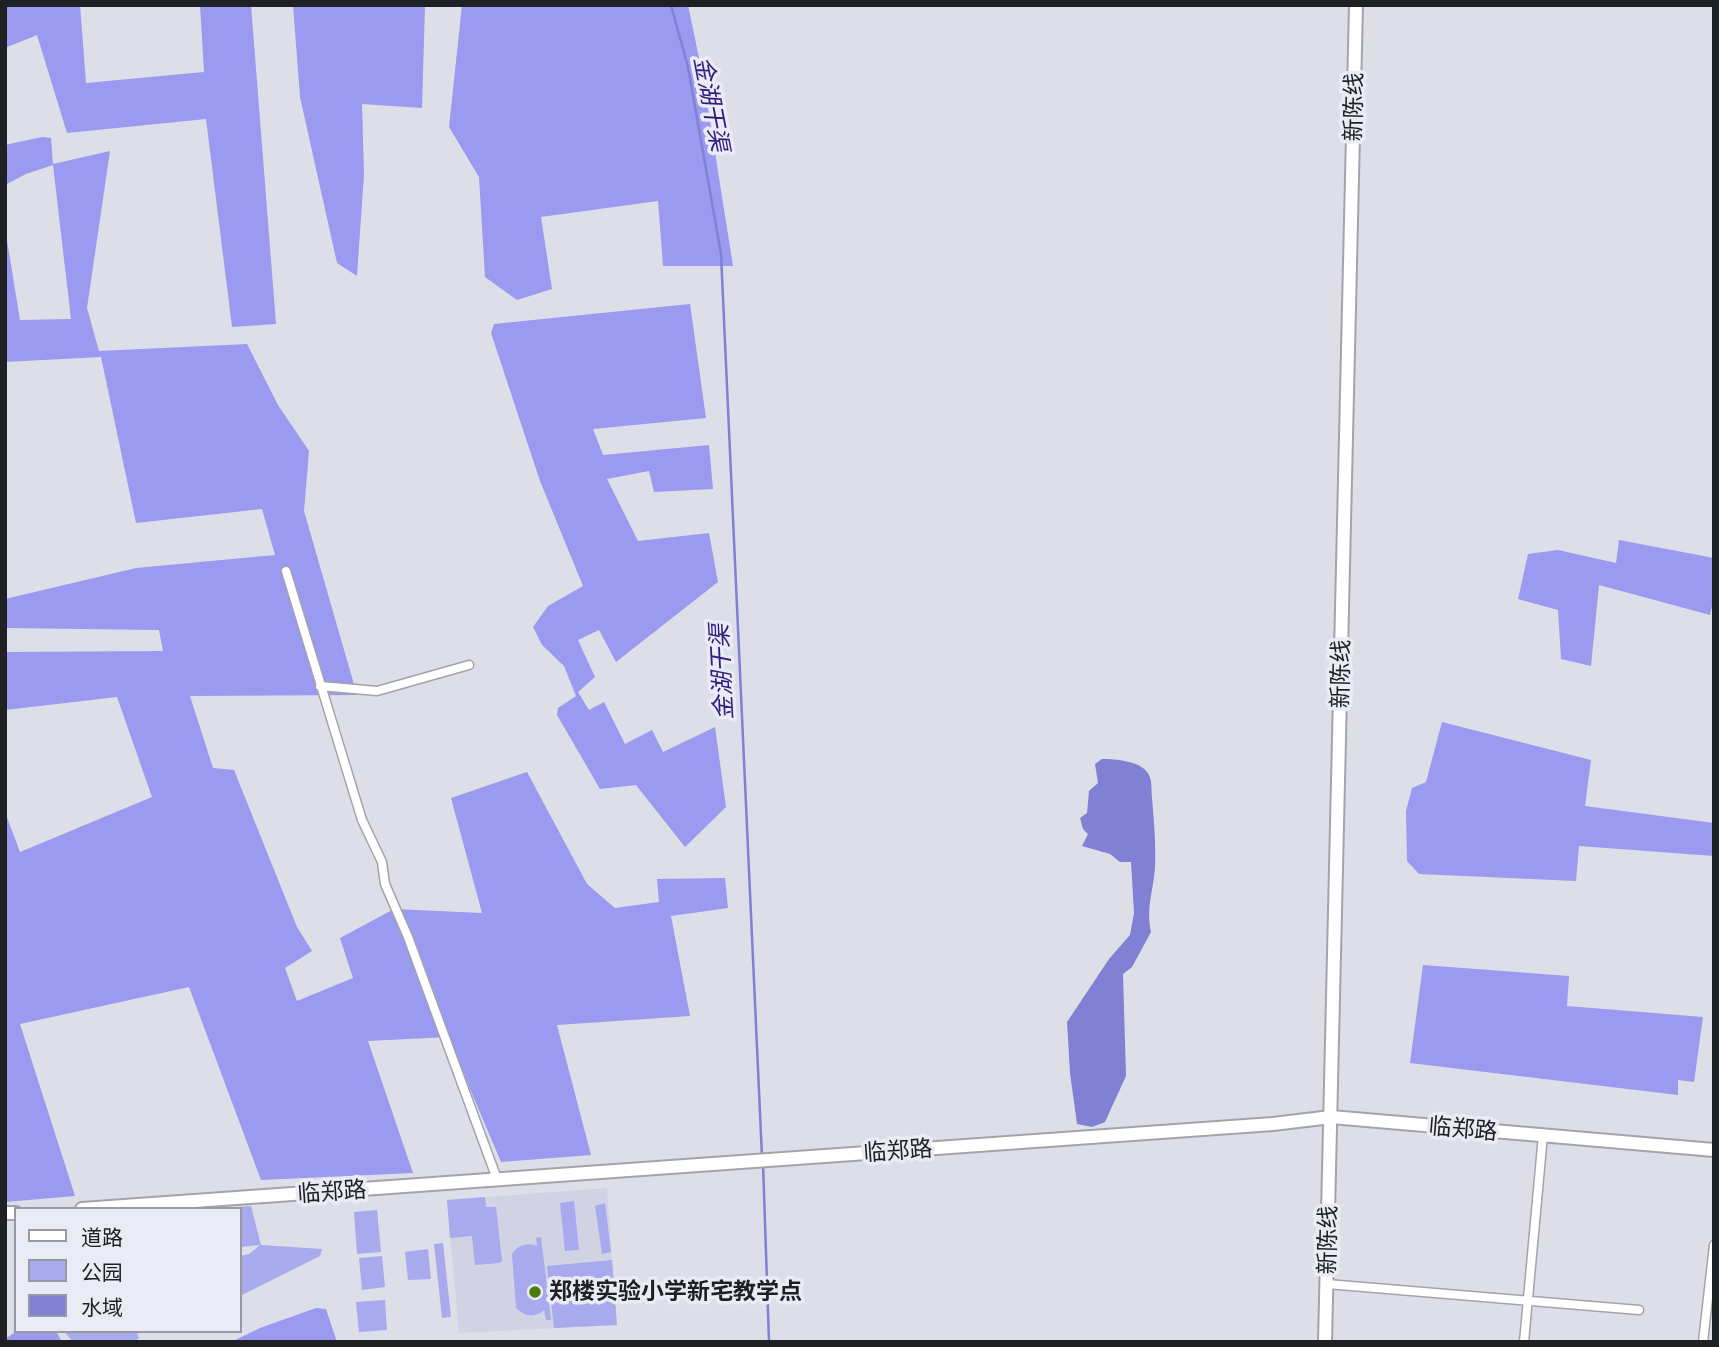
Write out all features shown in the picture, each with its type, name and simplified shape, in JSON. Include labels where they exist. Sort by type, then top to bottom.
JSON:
[{"type":"main road","name":"新陈线","points":[[1325,1342],[1356,5]]},
{"type":"main road","name":"临郑路","points":[[110,1207],[1259,1125],[1331,1117],[1714,1150]]},
{"type":"street","points":[[286,571],[362,820],[382,862],[385,884],[408,937],[497,1179]]},
{"type":"street","points":[[320,687],[377,691],[468,665]]},
{"type":"street","points":[[1524,1342],[1544,1135]]},
{"type":"street","points":[[1703,1342],[1714,1245]]},
{"type":"street","points":[[1327,1284],[1639,1310]]},
{"type":"shaded area","points":[[5,5],[80,5],[86,83],[204,72],[200,5],[251,5],[276,324],[232,327],[206,119],[67,133],[37,35],[5,48]]},
{"type":"shaded area","points":[[293,5],[425,5],[422,108],[362,104],[364,174],[357,276],[337,263],[300,97]]},
{"type":"shaded area","points":[[462,5],[688,5],[703,77],[733,266],[663,266],[658,201],[541,217],[552,289],[517,300],[485,277],[479,177],[449,127]]},
{"type":"shaded area","points":[[42,137],[51,138],[53,164],[110,151],[87,308],[99,351],[247,344],[278,405],[309,451],[304,511],[357,695],[190,696],[213,768],[234,770],[297,927],[312,951],[285,968],[297,1001],[353,978],[340,938],[394,909],[482,913],[451,798],[527,772],[587,884],[615,908],[659,902],[657,879],[725,878],[728,908],[671,916],[690,1016],[557,1025],[591,1155],[501,1162],[448,1037],[368,1041],[413,1173],[261,1180],[189,987],[20,1024],[75,1196],[5,1202],[5,812],[20,852],[152,797],[117,697],[5,710],[5,652],[163,651],[159,630],[5,628],[5,599],[136,568],[275,555],[262,509],[136,523],[101,357],[5,362],[5,228],[20,320],[71,319],[53,165],[5,185],[5,145]]},
{"type":"shaded area","points":[[690,304],[706,418],[593,429],[603,455],[709,445],[713,489],[654,492],[649,471],[607,479],[638,541],[709,533],[718,582],[616,662],[599,630],[578,640],[595,677],[578,692],[589,710],[604,702],[625,744],[652,730],[663,752],[715,727],[726,807],[685,847],[636,785],[600,789],[557,715],[558,708],[576,696],[564,666],[542,645],[533,627],[548,606],[583,586],[540,481],[491,333],[494,324]]},
{"type":"shaded area","points":[[1619,540],[1714,558],[1714,597],[1710,615],[1599,585],[1591,666],[1561,659],[1558,610],[1518,599],[1528,554],[1558,550],[1616,563]]},
{"type":"shaded area","points":[[1442,722],[1591,760],[1585,806],[1714,823],[1714,856],[1579,846],[1576,881],[1419,874],[1407,861],[1406,811],[1412,788],[1426,782]]},
{"type":"shaded area","points":[[1423,965],[1569,976],[1567,1006],[1703,1017],[1694,1082],[1678,1080],[1678,1095],[1410,1063]]},
{"type":"shaded area","name":"郑楼实验小学新宅教学点","points":[[607,1188],[617,1325],[459,1333],[447,1200]]},
{"type":"shaded area","points":[[316,1308],[326,1309],[337,1342],[231,1342],[260,1328]]},
{"type":"shaded area","points":[[14,1333],[57,1333],[62,1342],[5,1342],[5,1339]]},
{"type":"green space","points":[[485,1197],[486,1207],[496,1207],[502,1261],[475,1265],[472,1236],[450,1238],[447,1200]]},
{"type":"green space","points":[[574,1201],[579,1250],[565,1251],[560,1203]]},
{"type":"green space","points":[[605,1203],[611,1252],[602,1254],[595,1206]]},
{"type":"green space","points":[[251,1206],[261,1245],[322,1249],[320,1256],[242,1295],[242,1256],[249,1254],[260,1245],[242,1247],[242,1207],[237,1207]]},
{"type":"green space","points":[[377,1210],[381,1252],[357,1254],[354,1212]]},
{"type":"green space","points":[[541,1237],[551,1320],[546,1320],[544,1310],[530,1315],[516,1308],[512,1254],[523,1245],[537,1246],[536,1238]]},
{"type":"green space","points":[[443,1243],[451,1317],[442,1318],[434,1244]]},
{"type":"green space","points":[[428,1249],[431,1279],[408,1280],[405,1252]]},
{"type":"green space","points":[[382,1256],[385,1287],[362,1290],[359,1258]]},
{"type":"green space","points":[[612,1260],[617,1325],[554,1328],[547,1266]]},
{"type":"green space","points":[[385,1300],[387,1330],[359,1332],[356,1302]]},
{"type":"green space","points":[[66,1333],[138,1333],[139,1338],[133,1342],[73,1342]]},
{"type":"water","points":[[1102,759],[1133,763],[1149,775],[1155,859],[1150,908],[1151,932],[1132,967],[1123,974],[1126,1076],[1105,1122],[1092,1127],[1077,1124],[1067,1022],[1109,959],[1130,935],[1134,913],[1131,862],[1120,862],[1110,854],[1082,846],[1088,834],[1083,829],[1080,818],[1087,813],[1089,791],[1098,783],[1095,764]]},
{"type":"waterway","name":"金湖干渠","points":[[671,5],[688,67],[721,254],[762,1157]]},
{"type":"waterway","name":"金湖干渠","points":[[763,1163],[769,1342]]},
{"type":"place","name":"郑楼实验小学新宅教学点","points":[[535,1292]]}]
